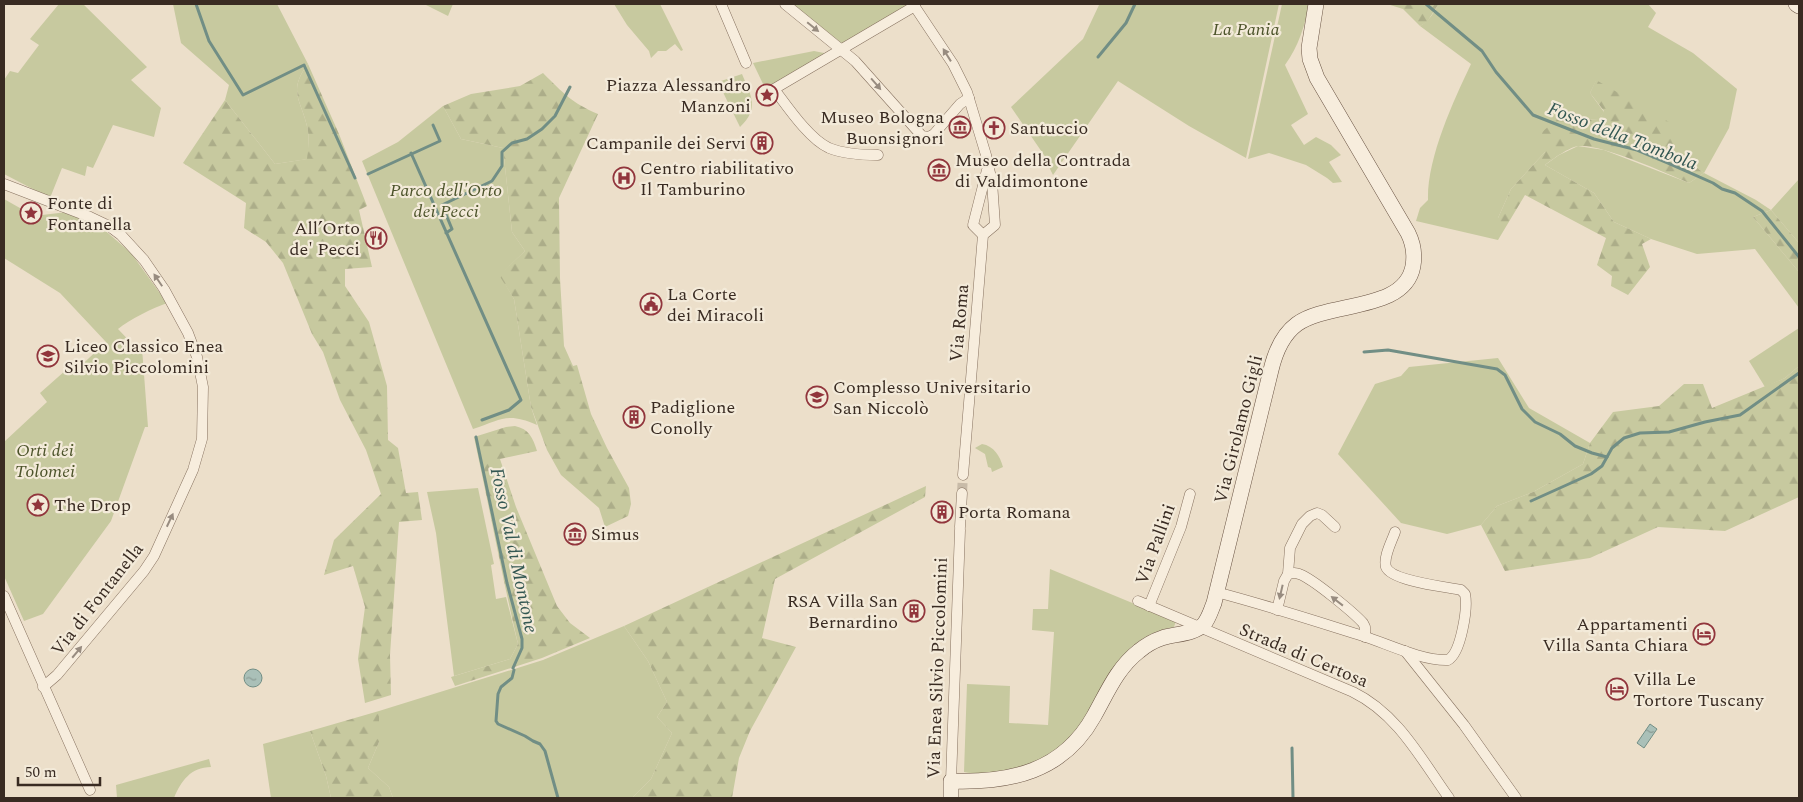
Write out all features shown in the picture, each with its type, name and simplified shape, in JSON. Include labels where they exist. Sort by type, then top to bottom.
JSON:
[{"type":"main road","name":"Via Girolamo Gigli","points":[[1201,627],[1210,615],[1275,354],[1283,338],[1307,318],[1387,297],[1395,293],[1409,280],[1414,263],[1413,247],[1405,228],[1317,78],[1310,58],[1309,42],[1316,4]]},
{"type":"main road","points":[[951,781],[982,781],[1017,776],[1055,761],[1080,738],[1119,670],[1129,659],[1153,642],[1201,627]]},
{"type":"main road","name":"Via Enea Silvio Piccolomini","points":[[951,781],[951,798]]},
{"type":"street","points":[[721,4],[746,64]]},
{"type":"street","points":[[785,4],[859,65],[919,133],[925,137],[934,134],[960,104],[970,98]]},
{"type":"street","points":[[878,155],[851,154],[826,146],[809,132],[774,89],[842,50],[914,5]]},
{"type":"street","name":"Via Roma","points":[[914,5],[953,64],[970,98],[992,182],[995,225],[983,235],[963,475]]},
{"type":"street","name":"Via Roma","points":[[983,235],[973,225],[988,166]]},
{"type":"street","name":"Via di Fontanella","points":[[4,184],[100,221],[116,231],[133,246],[164,289],[183,322],[197,357],[203,387],[202,439],[200,448],[193,470],[154,556],[144,571],[57,675],[43,687]]},
{"type":"street","name":"Via Enea Silvio Piccolomini","points":[[951,781],[962,493]]},
{"type":"street","name":"Via Pallini","points":[[1149,606],[1182,527],[1190,494]]},
{"type":"street","points":[[1277,610],[1284,581],[1288,574],[1290,548],[1307,518],[1313,514],[1319,514],[1335,527]]},
{"type":"street","points":[[1216,592],[1405,651],[1441,660],[1451,658],[1454,654],[1464,620],[1466,596],[1461,590],[1416,582],[1389,570],[1386,566],[1386,560],[1395,532]]},
{"type":"street","points":[[1288,574],[1295,573],[1304,576],[1355,615],[1366,628],[1365,637]]},
{"type":"street","points":[[4,596],[91,794]]},
{"type":"street","name":"Strada di Certosa","points":[[1138,601],[1370,701],[1386,715],[1408,740],[1449,798]]},
{"type":"street","points":[[1405,651],[1464,725],[1516,798]]},
{"type":"green space","points":[[59,4],[83,4],[147,67],[131,80],[161,108],[154,137],[113,125],[93,168],[87,166],[85,176],[62,168],[50,198],[4,174],[4,80],[10,71],[18,73],[39,45],[30,39]]},
{"type":"green space","points":[[173,4],[277,4],[308,64],[301,74],[297,90],[308,131],[308,159],[275,164],[225,100],[229,85],[181,43]]},
{"type":"green space","points":[[424,4],[453,4],[448,16]]},
{"type":"green space","points":[[614,4],[660,4],[683,50],[681,51],[675,44],[666,51],[658,51],[651,58],[649,51],[627,25]]},
{"type":"green space","points":[[791,4],[904,4],[907,7],[843,44]]},
{"type":"green space","name":"La Pania","points":[[1097,4],[1279,4],[1246,158],[1189,126],[1118,81],[1053,175],[1046,158],[1011,107],[1083,39],[1099,5]]},
{"type":"green space","points":[[1282,4],[1310,4],[1297,43],[1285,65],[1308,114],[1291,125],[1304,145],[1316,137],[1331,145],[1341,155],[1329,162],[1342,182],[1333,183],[1306,165],[1269,153],[1248,159]]},
{"type":"green space","points":[[1387,4],[1438,5],[1427,22],[1420,26],[1403,9]]},
{"type":"green space","points":[[1436,4],[1648,4],[1656,13],[1648,27],[1693,53],[1737,89],[1729,128],[1704,173],[1674,151],[1596,81],[1590,93],[1604,112],[1599,120],[1558,118],[1545,152],[1511,189],[1498,218],[1498,240],[1416,221],[1420,208],[1428,200],[1432,166],[1442,130],[1471,64],[1420,26],[1432,14],[1438,5]]},
{"type":"green space","points":[[814,51],[824,53],[826,56],[765,88],[753,63]]},
{"type":"green space","points":[[308,64],[339,134],[367,206],[359,210],[372,267],[345,269],[345,286],[369,322],[387,386],[388,440],[398,448],[406,493],[418,492],[422,520],[399,522],[390,655],[391,695],[365,703],[358,659],[365,607],[353,566],[324,575],[334,540],[381,494],[366,450],[340,400],[323,352],[312,334],[283,263],[266,242],[244,228],[246,203],[183,163],[225,100],[275,164],[307,159],[308,131],[297,90],[301,74]]},
{"type":"green space","points":[[543,73],[568,97],[598,114],[559,198],[560,278],[564,346],[573,366],[577,365],[591,414],[629,488],[631,504],[628,516],[605,527],[599,508],[561,475],[547,450],[531,407],[514,299],[499,275],[525,251],[512,232],[503,148],[461,139],[443,106],[471,94],[520,86]]},
{"type":"green space","points":[[742,74],[751,95],[752,108],[750,114],[740,127],[718,82]]},
{"type":"green space","points":[[1596,80],[1669,122],[1674,151],[1704,173],[1689,183],[1618,154],[1579,146],[1566,151],[1545,165],[1594,193],[1614,222],[1651,239],[1642,244],[1650,267],[1628,295],[1611,286],[1612,276],[1597,265],[1606,238],[1525,195],[1498,240],[1498,218],[1511,189],[1545,152],[1541,133],[1558,118],[1599,120],[1604,111],[1590,93]]},
{"type":"green space","name":"Parco dell'Orto dei Pecci","points":[[443,106],[461,139],[503,148],[512,232],[525,251],[500,275],[514,299],[531,407],[537,425],[519,419],[505,418],[473,429],[362,161],[398,142]]},
{"type":"green space","points":[[1578,146],[1604,150],[1689,183],[1704,173],[1756,200],[1771,210],[1753,217],[1799,272],[1799,308],[1755,249],[1697,254],[1651,239],[1614,222],[1594,193],[1545,165],[1559,155]]},
{"type":"green space","points":[[1799,179],[1799,243],[1771,210]]},
{"type":"green space","name":"Orti dei Tolomei","points":[[4,199],[34,216],[67,212],[101,227],[131,253],[167,303],[142,314],[118,329],[139,351],[142,348],[148,427],[145,427],[111,521],[43,614],[24,621],[4,576],[4,442],[47,402],[40,393],[66,370],[71,375],[106,342],[60,293],[4,258]]},
{"type":"green space","points":[[1771,210],[1799,243],[1799,272],[1753,217]]},
{"type":"green space","points":[[1799,328],[1799,366],[1785,378],[1765,387],[1749,361]]},
{"type":"green space","points":[[1498,358],[1529,408],[1590,443],[1583,464],[1533,492],[1497,506],[1481,525],[1447,534],[1401,523],[1338,454],[1375,384],[1401,376],[1409,367]]},
{"type":"green space","points":[[1799,366],[1799,497],[1725,531],[1658,527],[1590,558],[1505,571],[1481,525],[1497,506],[1533,492],[1583,464],[1590,443],[1613,412],[1659,406],[1684,384],[1703,384],[1712,408],[1785,378]]},
{"type":"green space","points":[[515,426],[524,429],[530,435],[537,451],[500,459],[516,507],[557,606],[570,623],[590,638],[542,658],[455,686],[451,677],[510,659],[518,644],[474,437]]},
{"type":"green space","points":[[982,444],[996,452],[1003,467],[992,472],[991,468],[988,467],[985,454],[975,448]]},
{"type":"green space","points":[[926,486],[925,497],[775,579],[762,638],[796,647],[750,731],[739,758],[732,798],[632,798],[651,779],[672,733],[657,717],[667,702],[648,661],[624,626]]},
{"type":"green space","points":[[478,488],[494,564],[491,565],[496,599],[506,597],[518,644],[510,659],[454,676],[436,533],[427,492]]},
{"type":"green space","points":[[1050,569],[1176,621],[1174,627],[1143,638],[1122,657],[1077,732],[1055,752],[1028,765],[1009,770],[986,773],[964,772],[967,684],[1010,686],[1009,723],[1048,725],[1054,632],[1032,630],[1033,609],[1048,609]]},
{"type":"green space","points":[[624,626],[648,661],[667,702],[657,717],[672,733],[651,779],[632,798],[393,798],[389,787],[368,768],[379,742],[379,711],[543,660]]},
{"type":"green space","points":[[379,711],[379,742],[368,768],[389,787],[393,798],[331,798],[326,776],[310,731]]},
{"type":"green space","points":[[310,731],[326,776],[331,798],[271,798],[263,744]]},
{"type":"green space","points":[[209,759],[211,767],[192,772],[180,786],[174,798],[117,798],[116,785]]},
{"type":"water","points":[[253,669],[259,672],[262,678],[259,684],[253,687],[247,684],[244,678],[247,672]]},
{"type":"water","points":[[1650,724],[1657,729],[1644,748],[1637,743]]},
{"type":"waterway","points":[[196,4],[209,41],[243,95],[304,65],[355,178]]},
{"type":"waterway","name":"Fosso della Tombola","points":[[1098,57],[1126,23],[1135,4]]},
{"type":"waterway","name":"Fosso della Tombola","points":[[1426,4],[1482,51],[1496,72],[1533,115],[1594,139],[1637,150],[1713,183],[1722,189],[1735,193],[1762,211],[1799,257]]},
{"type":"waterway","points":[[446,233],[452,229],[442,205],[492,181],[502,166],[502,152],[512,143],[527,139],[542,129],[555,116],[570,87]]},
{"type":"waterway","name":"Fosso Val di Montone","points":[[368,174],[440,141],[433,125]]},
{"type":"waterway","name":"Fosso Val di Montone","points":[[411,153],[521,400],[509,410],[482,420]]},
{"type":"waterway","points":[[1364,352],[1388,350],[1497,369],[1505,375],[1522,409],[1535,422],[1560,434],[1575,446],[1607,457]]},
{"type":"waterway","points":[[1531,501],[1591,474],[1602,466],[1612,448],[1624,438],[1640,433],[1669,432],[1740,415],[1799,373]]},
{"type":"waterway","name":"Fosso Val di Montone","points":[[476,437],[507,583],[522,639],[522,648],[513,668]]},
{"type":"waterway","name":"Fosso Val di Montone","points":[[514,670],[512,678],[501,687],[498,694],[496,721],[498,724],[540,744],[545,751],[558,798]]},
{"type":"waterway","points":[[1292,748],[1293,798]]},
{"type":"tunnel","points":[[962,493],[963,475]]},
{"type":"place","name":"Piazza Alessandro Manzoni","points":[[767,95]]},
{"type":"place","name":"Museo Bologna Buonsignori","points":[[960,127]]},
{"type":"place","name":"Santuccio","points":[[994,128]]},
{"type":"place","name":"Campanile dei Servi","points":[[762,143]]},
{"type":"place","name":"Museo della Contrada di Valdimontone","points":[[939,170]]},
{"type":"place","name":"Centro riabilitativo Il Tamburino","points":[[624,178]]},
{"type":"place","name":"Fonte di Fontanella","points":[[31,213]]},
{"type":"place","name":"All’Orto de' Pecci","points":[[376,238]]},
{"type":"place","name":"La Corte dei Miracoli","points":[[651,304]]},
{"type":"place","name":"Liceo Classico Enea Silvio Piccolomini","points":[[48,356]]},
{"type":"place","name":"Complesso Universitario San Niccolò","points":[[817,397]]},
{"type":"place","name":"Padiglione Conolly","points":[[634,417]]},
{"type":"place","name":"The Drop","points":[[38,505]]},
{"type":"place","name":"Porta Romana","points":[[942,512]]},
{"type":"place","name":"Simus","points":[[575,534]]},
{"type":"place","name":"RSA Villa San Bernardino","points":[[914,611]]},
{"type":"place","name":"Appartamenti Villa Santa Chiara","points":[[1704,634]]},
{"type":"place","name":"Villa Le Tortore Tuscany","points":[[1617,689]]}]
